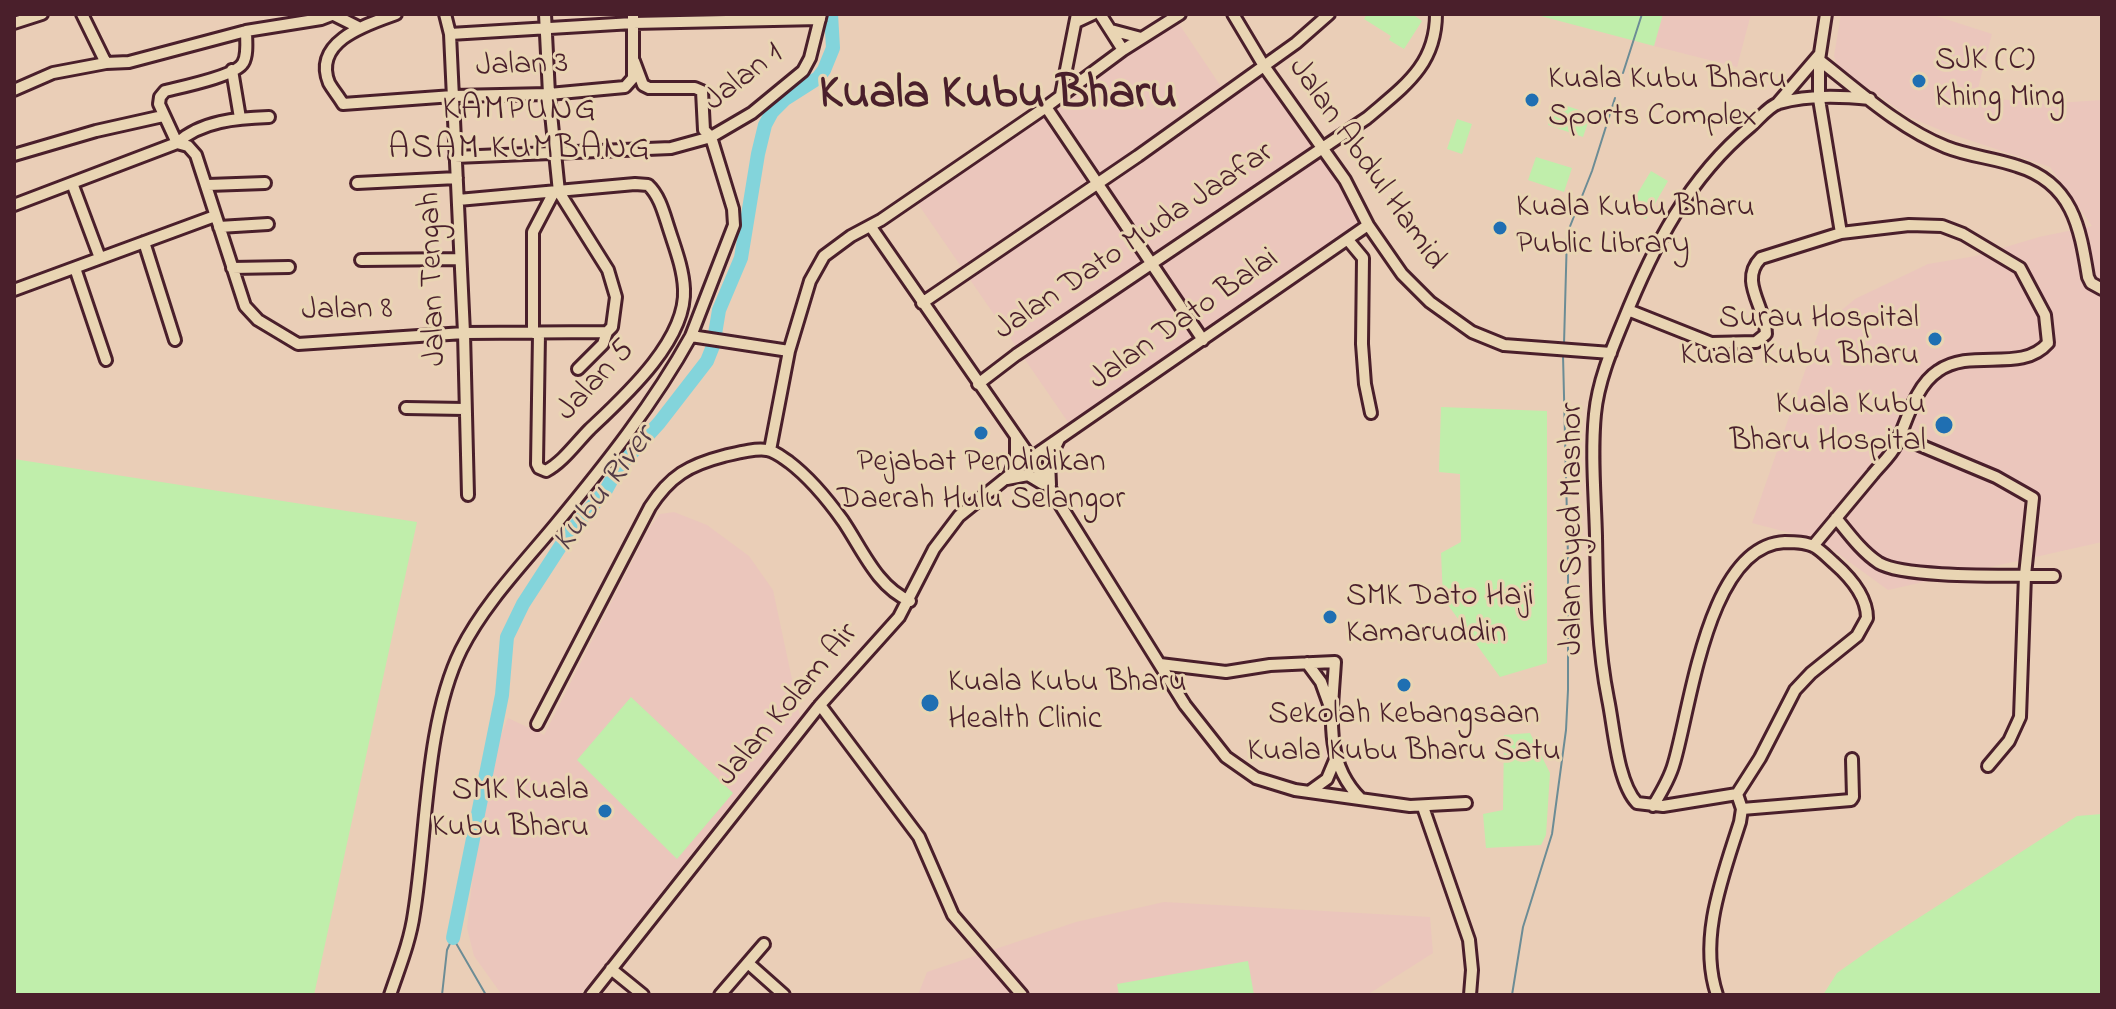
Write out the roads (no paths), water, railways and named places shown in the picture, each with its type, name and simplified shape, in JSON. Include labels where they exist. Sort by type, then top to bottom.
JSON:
[{"type":"street","points":[[14,23],[42,14]]},
{"type":"street","points":[[82,14],[106,63]]},
{"type":"street","points":[[14,90],[53,73],[129,62],[246,31],[321,19],[334,14],[360,28]]},
{"type":"street","name":"Jalan 3","points":[[396,14],[360,28],[340,41],[329,55],[329,82],[343,104],[453,96],[549,94],[625,87],[633,78],[634,61]]},
{"type":"street","name":"Jalan Tengah","points":[[445,14],[450,34],[457,178],[468,495]]},
{"type":"street","points":[[536,334],[533,232],[556,192],[545,14]]},
{"type":"street","points":[[1061,95],[1076,18],[1093,14]]},
{"type":"street","points":[[1100,14],[1123,50]]},
{"type":"street","points":[[770,450],[789,351],[810,281],[824,256],[851,236],[871,227],[1123,50],[1180,14]]},
{"type":"street","name":"Jalan Abdul Hamid","points":[[1233,14],[1264,66],[1323,147],[1357,201],[1368,225],[1402,274],[1443,313],[1472,332],[1504,345],[1611,353]]},
{"type":"street","points":[[922,303],[1264,66],[1309,34],[1329,14]]},
{"type":"street","name":"Jalan Dato Muda Jaafar","points":[[978,384],[1367,118],[1414,76],[1434,42],[1436,14]]},
{"type":"street","points":[[1826,14],[1819,58],[1819,99],[1841,233]]},
{"type":"street","points":[[450,34],[546,29],[633,18],[821,16]]},
{"type":"street","name":"Jalan 1","points":[[455,157],[671,148],[711,137],[752,113],[803,71],[814,47],[821,16]]},
{"type":"street","points":[[390,995],[412,928],[436,734],[447,685],[461,649],[505,585],[643,412],[691,336],[734,225],[733,209],[711,137],[704,130],[702,91],[643,85],[634,61],[633,18]]},
{"type":"street","points":[[1111,30],[1141,38]]},
{"type":"street","points":[[246,31],[243,63],[232,70],[165,91],[159,100],[163,116],[177,143],[193,150],[208,185],[232,268],[289,267]]},
{"type":"street","points":[[1819,58],[1906,126],[1946,147],[2022,167],[2045,181],[2072,209],[2081,232],[2088,277],[2091,283],[2102,289]]},
{"type":"street","name":"Jalan Syed Mashor","points":[[1653,806],[1637,803],[1625,783],[1600,663],[1595,414],[1611,353],[1654,250],[1695,184],[1819,58]]},
{"type":"street","points":[[232,70],[240,118]]},
{"type":"street","points":[[1777,104],[1848,97],[1870,99]]},
{"type":"street","points":[[1046,107],[1203,340]]},
{"type":"street","points":[[14,155],[96,131],[163,116]]},
{"type":"street","points":[[14,205],[177,143],[198,129],[240,118],[269,117]]},
{"type":"street","points":[[357,183],[457,178]]},
{"type":"street","points":[[72,183],[100,258]]},
{"type":"street","points":[[208,185],[265,183]]},
{"type":"street","name":"Jalan 5","points":[[458,200],[635,184],[651,187],[661,206],[685,291],[673,330],[636,386],[546,471],[537,464],[536,334]]},
{"type":"street","points":[[556,192],[590,239],[613,282],[614,320],[603,344],[578,369]]},
{"type":"street","points":[[14,290],[144,242],[217,222],[268,224]]},
{"type":"street","points":[[1628,310],[1711,343],[1756,342],[1763,339],[1766,329],[1752,287],[1751,273],[1757,261],[1768,254],[1841,233],[1924,224],[1942,226],[1963,234],[2020,268],[2045,315],[2048,343],[2039,352],[2025,358],[1969,358],[1936,371],[1924,385],[1890,454],[1813,546]]},
{"type":"street","name":"Jalan Dato Balai","points":[[1031,458],[1368,225]]},
{"type":"street","points":[[871,227],[1031,458],[1185,705],[1226,757],[1256,778],[1309,792],[1423,807],[1466,803]]},
{"type":"street","points":[[1348,240],[1363,258],[1362,344],[1371,413]]},
{"type":"street","points":[[144,242],[175,340]]},
{"type":"street","points":[[361,260],[459,259]]},
{"type":"street","points":[[75,268],[106,360]]},
{"type":"street","name":"Jalan 8","points":[[232,268],[245,306],[258,320],[298,344],[464,333],[607,332]]},
{"type":"street","points":[[691,336],[789,351]]},
{"type":"street","points":[[406,408],[465,409]]},
{"type":"street","points":[[1898,436],[1996,477],[2033,498],[2025,575],[2020,717],[2009,741],[1988,766]]},
{"type":"street","points":[[1018,439],[1055,441],[1049,460],[1051,490]]},
{"type":"street","points":[[1010,473],[1018,439]]},
{"type":"street","points":[[537,724],[650,507],[663,487],[697,464],[733,454],[770,450],[799,470],[833,508],[888,588],[910,601]]},
{"type":"street","name":"Jalan Kolam Air","points":[[591,995],[820,705],[899,617],[947,530],[971,504],[1031,458]]},
{"type":"street","points":[[1000,481],[1034,476],[1051,490]]},
{"type":"street","points":[[1836,518],[1868,554],[1888,567],[1924,573],[2054,576]]},
{"type":"street","points":[[1772,542],[1813,546],[1851,581],[1862,597],[1867,618],[1857,636],[1795,690],[1760,758],[1737,794],[1653,806],[1674,766],[1706,630],[1723,593],[1747,559],[1772,542]]},
{"type":"street","points":[[1160,664],[1226,672],[1270,665],[1335,662],[1332,711],[1336,758],[1342,777],[1362,799]]},
{"type":"street","points":[[1307,663],[1321,682],[1332,711]]},
{"type":"street","points":[[820,705],[919,837],[959,924],[1022,995]]},
{"type":"street","points":[[1309,792],[1327,779],[1336,758]]},
{"type":"street","points":[[1742,809],[1851,800],[1852,759]]},
{"type":"street","points":[[1717,995],[1712,972],[1712,923],[1717,894],[1740,822],[1742,809],[1737,794]]},
{"type":"street","points":[[1423,807],[1466,926],[1472,970],[1470,995]]},
{"type":"street","points":[[720,995],[764,944]]},
{"type":"street","points":[[748,963],[784,995]]},
{"type":"street","points":[[611,969],[643,995]]},
{"type":"waterway","name":"Kubu River","points":[[453,938],[502,695],[507,637],[523,604],[569,533],[606,490],[618,468],[659,423],[707,361],[713,346],[719,310],[741,258],[765,125],[785,99],[818,78],[824,70],[833,48],[831,14]]},
{"type":"waterway","points":[[1623,73],[1642,14]]},
{"type":"waterway","points":[[1564,344],[1567,234],[1592,171],[1615,98]]},
{"type":"waterway","points":[[1512,995],[1523,927],[1552,834],[1566,730],[1568,558],[1563,355]]},
{"type":"waterway","name":"Kubu River","points":[[453,938],[486,995]]},
{"type":"waterway","points":[[442,995],[447,950],[452,939]]},
{"type":"place","name":"SJK (C) Khing Ming","points":[[1919,81]]},
{"type":"place","name":"Kuala Kubu Bharu Sports Complex","points":[[1532,100]]},
{"type":"place","name":"Kuala Kubu Bharu Public Library","points":[[1500,228]]},
{"type":"place","name":"Surau Hospital Kuala Kubu Bharu","points":[[1935,339]]},
{"type":"place","name":"Kuala Kubu Bharu Hospital","points":[[1944,425]]},
{"type":"place","name":"Pejabat Pendidikan Daerah Hulu Selangor","points":[[981,433]]},
{"type":"place","name":"SMK Dato Haji Kamaruddin","points":[[1330,617]]},
{"type":"place","name":"Sekolah Kebangsaan Kuala Kubu Bharu Satu","points":[[1404,685]]},
{"type":"place","name":"Kuala Kubu Bharu Health Clinic","points":[[930,703]]},
{"type":"place","name":"SMK Kuala Kubu Bharu","points":[[605,811]]},
{"type":"district","name":"Kuala Kubu Bharu","points":[[998,98]]},
{"type":"district","name":"KAMPUNG ASAM KUMBANG","points":[[520,132]]}]
